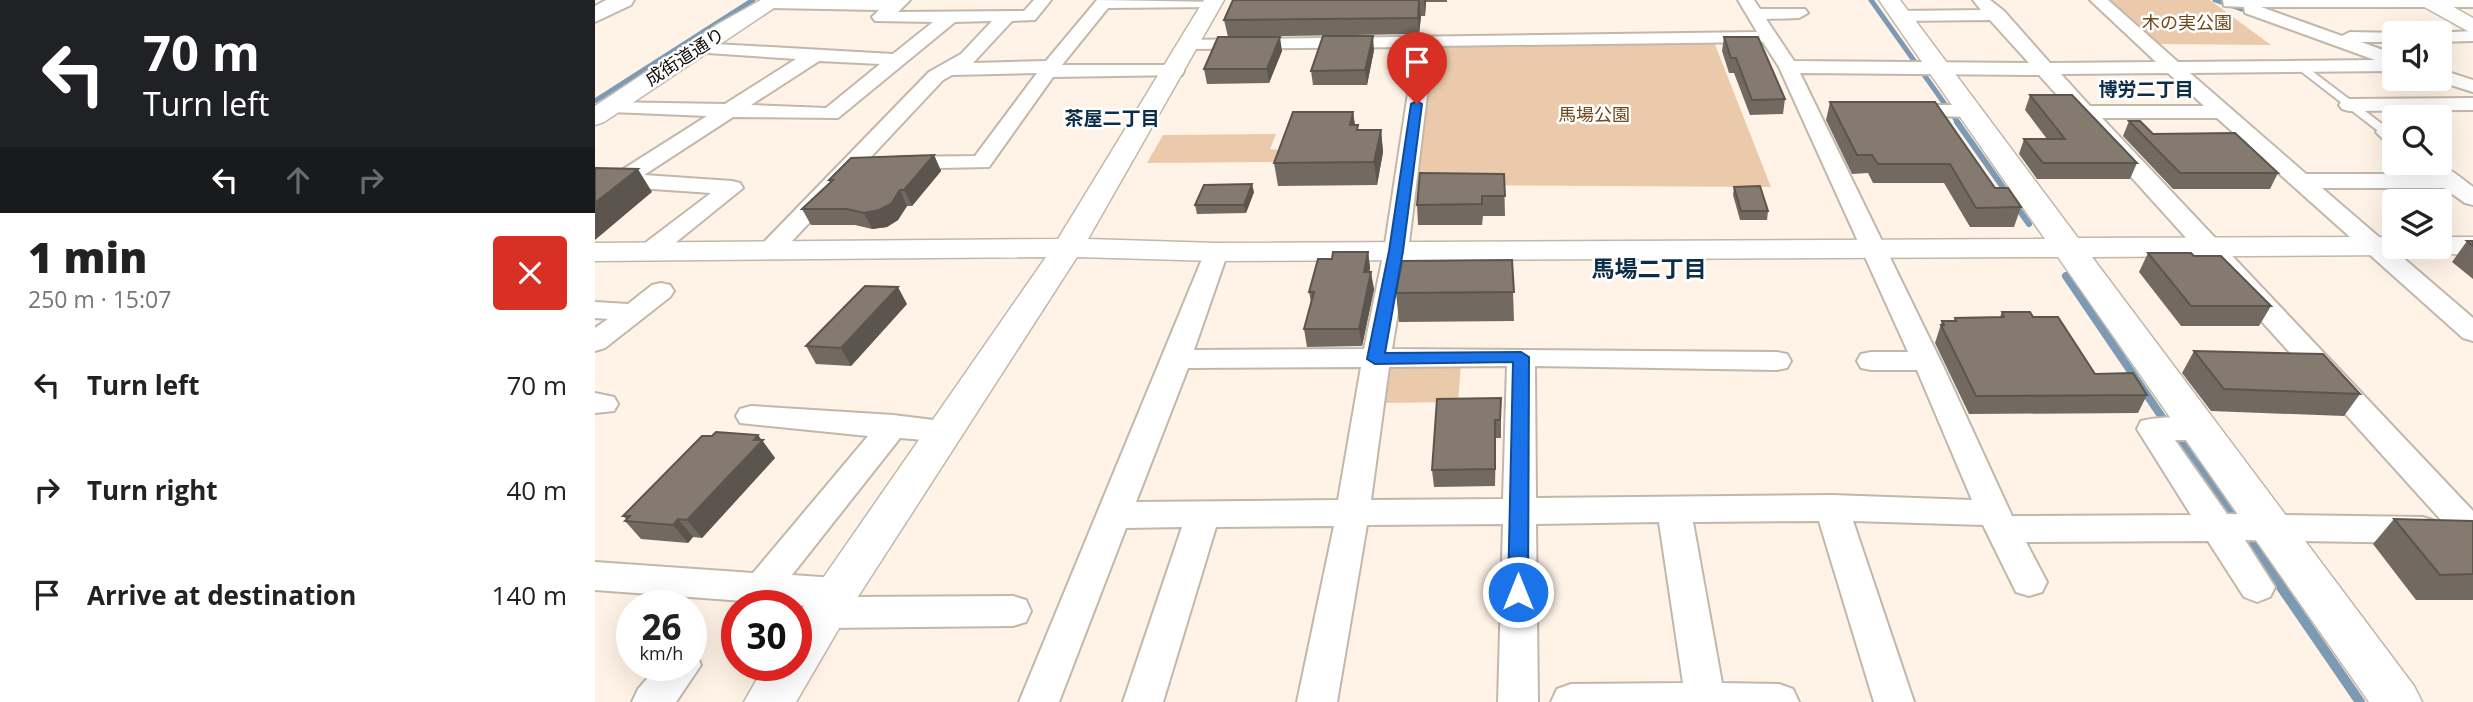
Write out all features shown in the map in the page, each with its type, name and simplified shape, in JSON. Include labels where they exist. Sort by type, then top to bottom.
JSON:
[{"type":"main road","points":[[595,15],[622,0]]},
{"type":"street","points":[[899,3],[881,16],[1028,16],[1043,0]]},
{"type":"street","points":[[2098,0],[2302,181],[2382,244]]},
{"type":"street","points":[[774,1],[899,3]]},
{"type":"street","name":"成街道通り","points":[[603,111],[774,1]]},
{"type":"street","points":[[812,632],[1068,248],[1213,1],[1105,2],[1050,69],[981,162],[852,165]]},
{"type":"street","points":[[2227,1],[2473,2]]},
{"type":"street","points":[[2227,1],[2382,57]]},
{"type":"street","points":[[2428,1],[2473,27]]},
{"type":"street","points":[[1749,7],[1799,13]]},
{"type":"street","points":[[1749,7],[1788,67],[1998,521],[2029,582]]},
{"type":"street","points":[[2397,702],[2068,247],[1956,111],[1925,68],[1895,8],[1990,8],[2472,532]]},
{"type":"street","points":[[603,111],[831,114],[951,16]]},
{"type":"street","points":[[769,251],[936,76],[968,58],[1007,16]]},
{"type":"street","points":[[2452,37],[2473,36]]},
{"type":"street","points":[[949,69],[1050,69],[1182,57],[1425,41],[1768,37]]},
{"type":"street","points":[[2329,37],[2382,37]]},
{"type":"street","points":[[1317,702],[1353,512],[1375,359],[1396,251],[1425,41]]},
{"type":"street","points":[[698,48],[898,60]]},
{"type":"street","points":[[621,180],[815,55]]},
{"type":"street","points":[[1788,67],[2047,69],[2301,67],[2382,63]]},
{"type":"street","points":[[2452,76],[2473,76]]},
{"type":"street","points":[[2452,79],[2473,86]]},
{"type":"street","points":[[2349,105],[2473,104]]},
{"type":"street","points":[[1807,111],[1834,111]]},
{"type":"street","points":[[1888,111],[1956,111]]},
{"type":"street","points":[[2085,112],[2222,112]]},
{"type":"street","points":[[2442,175],[2473,198]]},
{"type":"street","points":[[595,178],[732,188],[650,251]]},
{"type":"street","points":[[2302,181],[2450,181]]},
{"type":"street","points":[[595,252],[1068,248],[1216,252],[2382,246]]},
{"type":"street","points":[[2452,246],[2473,246]]},
{"type":"street","points":[[1039,702],[1177,359],[1216,252]]},
{"type":"street","points":[[2397,259],[2473,332]]},
{"type":"street","points":[[595,342],[661,291]]},
{"type":"street","points":[[595,310],[631,312]]},
{"type":"street","points":[[1177,359],[1521,357],[1777,361]]},
{"type":"street","points":[[1518,702],[1521,357]]},
{"type":"street","points":[[1871,361],[1926,361]]},
{"type":"street","points":[[751,416],[947,430]]},
{"type":"street","points":[[761,588],[893,426]]},
{"type":"street","points":[[2199,429],[2152,429],[2257,587]]},
{"type":"street","points":[[1115,515],[1832,508],[1998,521],[2472,532]]},
{"type":"street","points":[[1832,508],[1894,702]]},
{"type":"street","points":[[1674,511],[1705,700]]},
{"type":"street","points":[[1143,702],[1203,514]]},
{"type":"street","points":[[595,576],[761,588],[830,603],[1013,611]]},
{"type":"street","points":[[652,702],[669,681]]},
{"type":"street","points":[[769,702],[782,681]]},
{"type":"street","points":[[1571,702],[1779,702]]},
{"type":"lane","points":[[2301,67],[2382,130]]},
{"type":"green space","name":"木の実公園","points":[[2102,0],[2210,0],[2271,45],[2155,44]]},
{"type":"green space","name":"馬場公園","points":[[1714,42],[1771,187],[1418,185],[1432,45]]},
{"type":"green space","points":[[1276,134],[1270,149],[1279,150],[1275,162],[1147,163],[1163,135]]},
{"type":"green space","points":[[1390,364],[1461,364],[1458,402],[1384,403]]},
{"type":"building","points":[[1233,0],[1419,0],[1418,18],[1224,20]]},
{"type":"building","points":[[1323,36],[1373,36],[1365,70],[1311,71]]},
{"type":"building","points":[[1218,37],[1280,37],[1267,69],[1204,69]]},
{"type":"building","points":[[1724,37],[1758,37],[1785,99],[1752,100],[1736,58],[1731,58]]},
{"type":"building","points":[[2030,95],[2072,95],[2137,163],[2043,163],[2024,139],[2065,139]]},
{"type":"building","points":[[1830,102],[1935,102],[1995,188],[2008,188],[2021,207],[1976,208],[1950,164],[1878,164],[1872,155],[1857,155]]},
{"type":"building","points":[[1293,112],[1353,112],[1350,125],[1358,125],[1357,130],[1381,130],[1374,162],[1274,163]]},
{"type":"building","points":[[2129,121],[2140,121],[2153,134],[2235,133],[2278,173],[2180,173]]},
{"type":"building","points":[[934,155],[904,190],[900,190],[891,204],[879,210],[864,213],[847,209],[802,209],[833,180],[829,180],[851,158]]},
{"type":"building","points":[[595,168],[638,169],[595,203]]},
{"type":"building","points":[[1420,173],[1504,174],[1505,196],[1482,196],[1482,204],[1417,205]]},
{"type":"building","points":[[1252,184],[1244,205],[1195,205],[1204,185]]},
{"type":"building","points":[[1760,186],[1768,211],[1741,211],[1734,187]]},
{"type":"building","points":[[1333,252],[1368,252],[1364,272],[1371,272],[1359,329],[1304,329],[1314,292],[1309,292],[1318,259],[1332,259]]},
{"type":"building","points":[[2148,253],[2221,256],[2271,306],[2191,306]]},
{"type":"building","points":[[1512,260],[1514,292],[1396,293],[1402,261]]},
{"type":"building","points":[[865,286],[898,287],[841,348],[806,346]]},
{"type":"building","points":[[2002,312],[2030,312],[2033,317],[2058,317],[2095,374],[2133,373],[2147,395],[1976,396],[1941,325],[1944,325],[1942,321],[1956,321],[1955,318],[2004,317]]},
{"type":"building","points":[[2194,351],[2323,354],[2360,394],[2224,389]]},
{"type":"building","points":[[1501,398],[1500,420],[1495,420],[1495,469],[1432,470],[1437,399]]},
{"type":"building","points":[[716,432],[758,435],[754,440],[763,440],[687,520],[678,519],[673,525],[625,521],[630,516],[623,516],[702,436],[712,436]]},
{"type":"building","points":[[2394,519],[2473,521],[2473,574],[2440,575]]},
{"type":"waterway","points":[[595,101],[753,0]]},
{"type":"waterway","points":[[1871,0],[1959,124]]},
{"type":"waterway","points":[[2215,0],[2253,13]]},
{"type":"waterway","points":[[1957,122],[2029,224]]},
{"type":"waterway","points":[[2066,276],[2166,423]]},
{"type":"waterway","points":[[2180,441],[2198,467]]},
{"type":"waterway","points":[[2196,465],[2231,516]]},
{"type":"waterway","points":[[2246,536],[2360,702]]},
{"type":"district","name":"博労二丁目","points":[[2146,89]]},
{"type":"district","name":"茶屋二丁目","points":[[1112,118]]},
{"type":"district","name":"馬場二丁目","points":[[1649,269]]},
{"type":"route","points":[[1417,104],[1396,251],[1375,359],[1521,357],[1518,592]]}]
